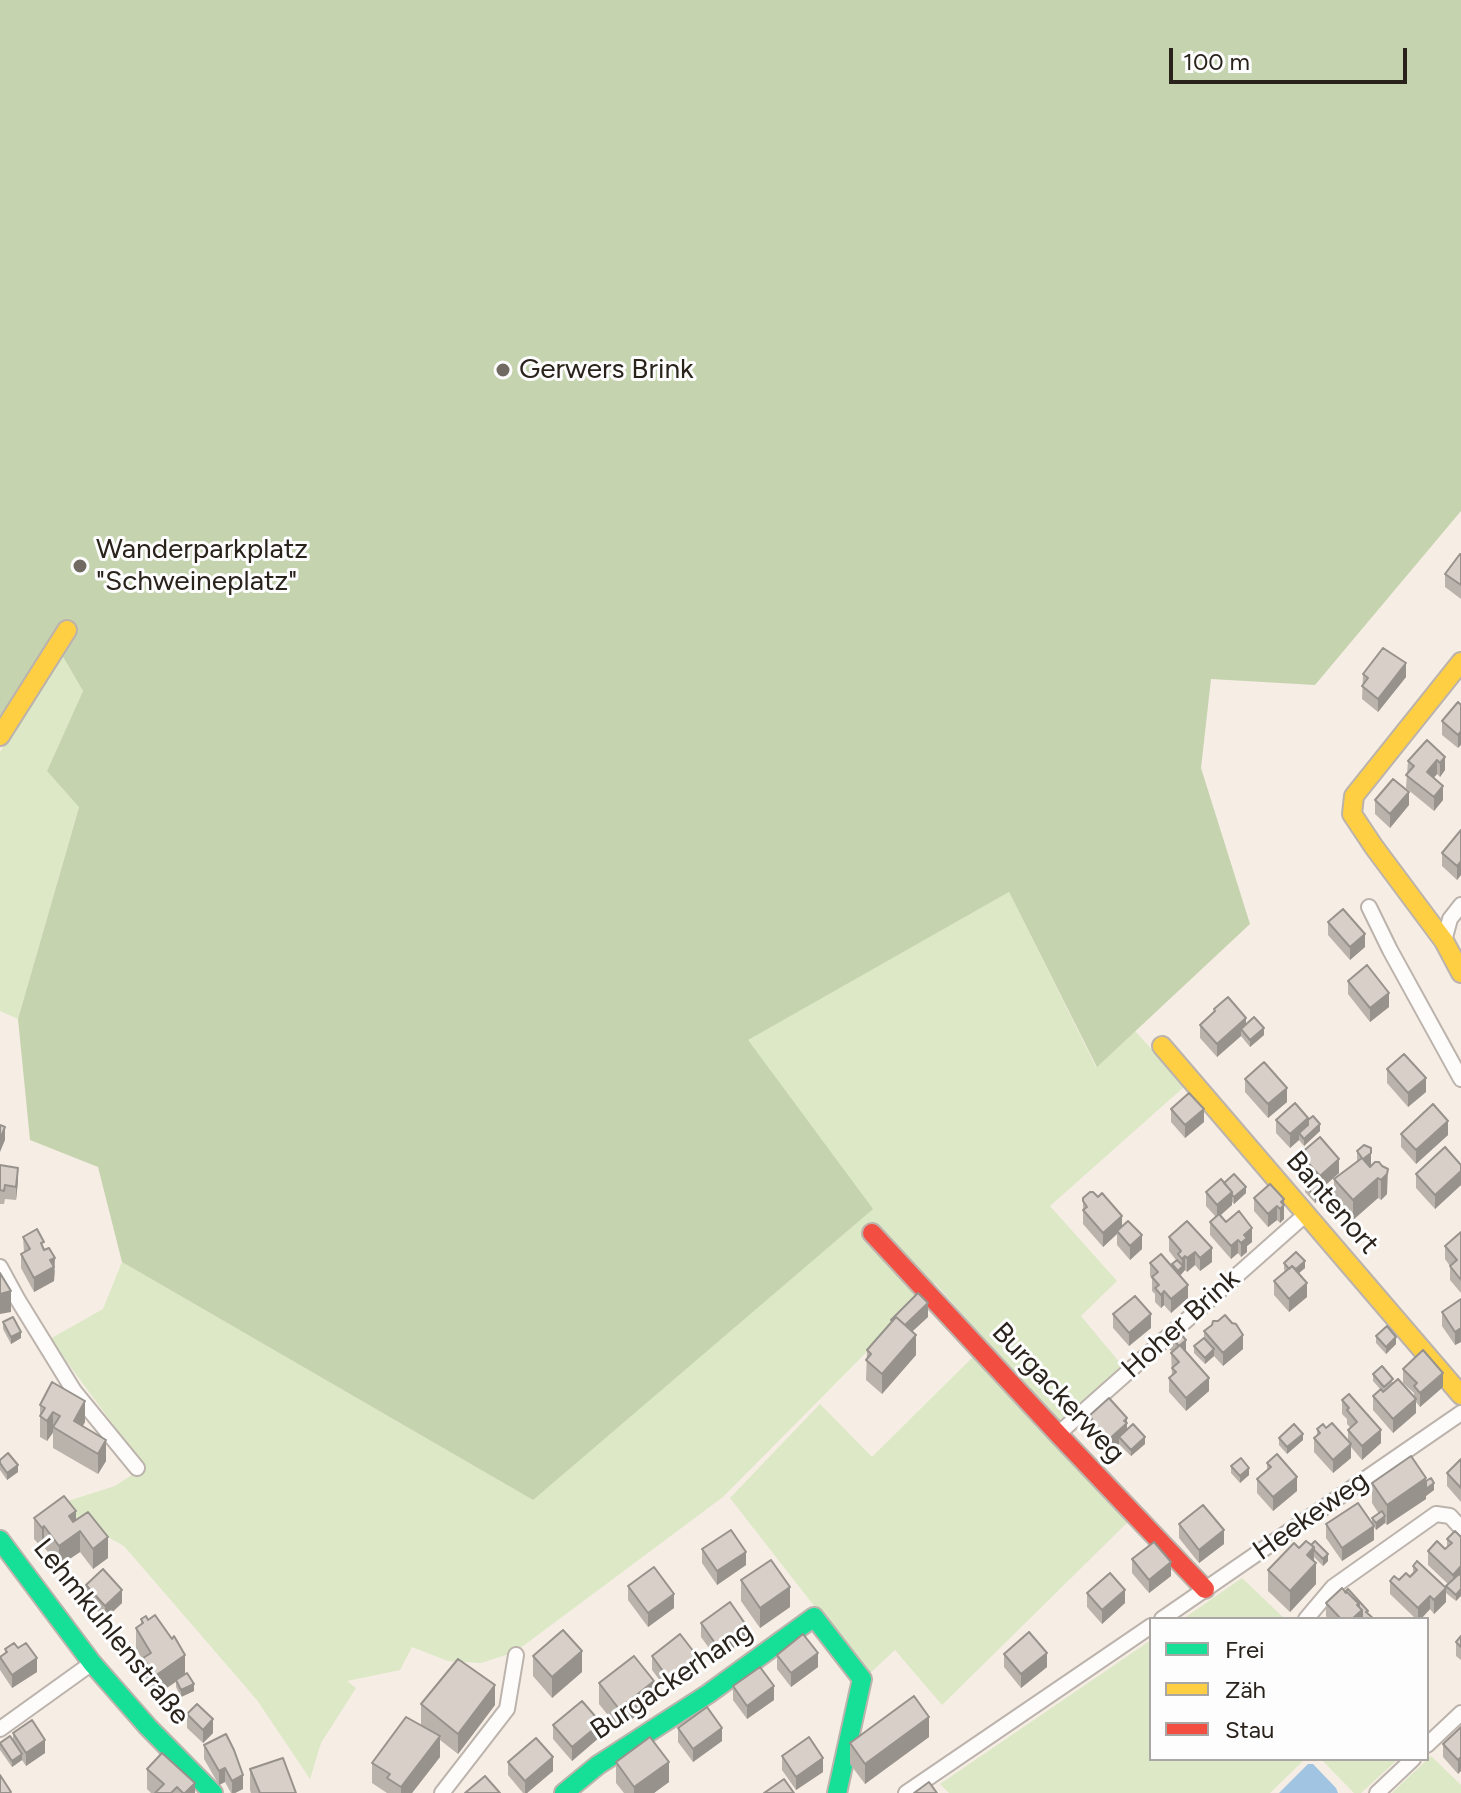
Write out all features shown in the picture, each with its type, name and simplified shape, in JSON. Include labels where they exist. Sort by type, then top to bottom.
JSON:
[{"type":"street","points":[[0,736],[67,630]]},
{"type":"street","points":[[1461,662],[1354,796],[1352,814],[1444,941],[1461,973]]},
{"type":"street","points":[[1444,941],[1450,919],[1461,905]]},
{"type":"street","points":[[1369,907],[1461,1079]]},
{"type":"street","name":"Bantenort","points":[[1162,1046],[1461,1395]]},
{"type":"street","name":"Hoher Brink","points":[[1058,1434],[1305,1215]]},
{"type":"street","name":"Burgackerweg","points":[[872,1233],[1205,1589]]},
{"type":"street","points":[[0,1267],[74,1391],[137,1468]]},
{"type":"street","name":"Heekeweg","points":[[1165,1617],[1461,1413]]},
{"type":"street","points":[[1308,1617],[1333,1587],[1436,1514],[1450,1516],[1461,1528]]},
{"type":"street","name":"Lehmkuhlenstraße","points":[[0,1540],[92,1663],[148,1727],[213,1793]]},
{"type":"street","name":"Burgackerhang","points":[[564,1793],[598,1765],[708,1694],[814,1617],[862,1679],[837,1793]]},
{"type":"street","points":[[906,1793],[1149,1627]]},
{"type":"street","points":[[442,1793],[507,1709],[516,1655]]},
{"type":"street","points":[[0,1729],[92,1663]]},
{"type":"street","points":[[1429,1742],[1461,1713]]},
{"type":"street","points":[[1377,1793],[1411,1761]]},
{"type":"green space","points":[[0,0],[1461,0],[1461,511],[1315,685],[1211,679],[1201,768],[1250,924],[1097,1067],[1009,892],[748,1040],[873,1209],[533,1500],[122,1262],[98,1167],[30,1140],[18,1019],[79,807],[47,771],[83,691],[62,655],[0,724]]},
{"type":"green space","points":[[62,655],[83,691],[47,771],[79,806],[18,1019],[0,1011],[0,752]]},
{"type":"green space","points":[[1009,892],[1096,1067],[1135,1031],[1185,1086],[1050,1206],[1117,1281],[1081,1316],[1125,1369],[1060,1427],[935,1283],[723,1497],[515,1652],[481,1663],[448,1661],[412,1647],[400,1670],[347,1681],[356,1688],[321,1743],[310,1779],[257,1700],[124,1546],[52,1506],[115,1486],[143,1465],[50,1339],[103,1309],[122,1262],[533,1500],[747,1040]]},
{"type":"green space","points":[[976,1354],[1131,1519],[942,1705],[895,1650],[868,1675],[730,1498],[820,1404],[872,1457]]},
{"type":"green space","points":[[1242,1578],[1283,1617],[1186,1617]]},
{"type":"green space","points":[[1149,1641],[1149,1761],[1303,1761],[1270,1793],[949,1793],[940,1784]]},
{"type":"green space","points":[[1431,1756],[1461,1785],[1461,1793],[1392,1793],[1429,1761]]},
{"type":"green space","points":[[1323,1761],[1396,1761],[1361,1793],[1354,1793]]},
{"type":"water","points":[[1308,1764],[1313,1764],[1338,1793],[1279,1793]]},
{"type":"building","points":[[1461,554],[1461,585],[1445,574]]},
{"type":"building","points":[[1383,648],[1406,663],[1378,699],[1362,686],[1368,678],[1363,674]]},
{"type":"building","points":[[1458,702],[1461,705],[1461,731],[1458,735],[1442,721]]},
{"type":"building","points":[[1427,740],[1445,757],[1440,763],[1437,760],[1427,772],[1443,786],[1434,797],[1406,775],[1414,766],[1408,761]]},
{"type":"building","points":[[1393,779],[1409,792],[1390,814],[1375,800]]},
{"type":"building","points":[[1461,830],[1461,861],[1457,866],[1442,853]]},
{"type":"building","points":[[1343,909],[1365,934],[1350,947],[1328,922]]},
{"type":"building","points":[[1367,965],[1389,993],[1370,1008],[1348,981]]},
{"type":"building","points":[[1228,997],[1246,1018],[1217,1044],[1200,1025]]},
{"type":"building","points":[[1254,1017],[1264,1028],[1250,1040],[1241,1029]]},
{"type":"building","points":[[1404,1054],[1426,1078],[1408,1093],[1387,1069]]},
{"type":"building","points":[[1264,1062],[1287,1088],[1268,1104],[1245,1079]]},
{"type":"building","points":[[1189,1093],[1204,1109],[1185,1125],[1171,1109]]},
{"type":"building","points":[[1295,1103],[1308,1118],[1290,1134],[1276,1120]]},
{"type":"building","points":[[1433,1104],[1448,1121],[1416,1150],[1401,1134]]},
{"type":"building","points":[[1313,1116],[1320,1124],[1304,1139],[1299,1133]]},
{"type":"building","points":[[1320,1137],[1339,1159],[1320,1176],[1300,1154]]},
{"type":"building","points":[[1364,1145],[1371,1148],[1371,1153],[1363,1159],[1370,1167],[1379,1162],[1388,1169],[1387,1174],[1353,1200],[1334,1179],[1362,1158],[1357,1151]]},
{"type":"building","points":[[1445,1147],[1461,1165],[1461,1171],[1435,1195],[1416,1174]]},
{"type":"building","points":[[0,1165],[18,1168],[16,1187],[5,1185],[4,1191],[0,1190]]},
{"type":"building","points":[[1234,1174],[1246,1187],[1234,1197],[1224,1183]]},
{"type":"building","points":[[1314,1177],[1325,1188],[1315,1197],[1305,1185]]},
{"type":"building","points":[[1221,1179],[1232,1192],[1217,1205],[1206,1192]]},
{"type":"building","points":[[1270,1184],[1284,1199],[1281,1202],[1284,1205],[1280,1209],[1277,1206],[1268,1214],[1254,1198]]},
{"type":"building","points":[[1090,1192],[1098,1197],[1102,1193],[1122,1216],[1103,1233],[1083,1210],[1087,1207],[1083,1198]]},
{"type":"building","points":[[1239,1211],[1252,1228],[1244,1235],[1247,1238],[1231,1246],[1210,1222],[1219,1214],[1226,1222]]},
{"type":"building","points":[[1128,1221],[1142,1235],[1130,1246],[1117,1231]]},
{"type":"building","points":[[1187,1221],[1212,1248],[1200,1258],[1195,1252],[1182,1259],[1178,1254],[1181,1251],[1169,1237]]},
{"type":"building","points":[[37,1229],[44,1242],[41,1243],[44,1250],[49,1248],[55,1258],[50,1260],[54,1267],[34,1278],[21,1254],[30,1249],[23,1237]]},
{"type":"building","points":[[1461,1232],[1461,1280],[1450,1266],[1457,1260],[1445,1246]]},
{"type":"building","points":[[1296,1252],[1305,1261],[1296,1269],[1292,1266],[1289,1269],[1284,1263]]},
{"type":"building","points":[[1161,1254],[1188,1285],[1171,1299],[1164,1291],[1161,1295],[1155,1288],[1159,1285],[1152,1277],[1158,1272],[1150,1263]]},
{"type":"building","points":[[1177,1260],[1183,1266],[1178,1271],[1172,1264]]},
{"type":"building","points":[[1292,1266],[1307,1283],[1289,1299],[1274,1281]]},
{"type":"building","points":[[0,1273],[11,1291],[0,1294]]},
{"type":"building","points":[[918,1293],[928,1303],[905,1325],[896,1317],[892,1321],[891,1320]]},
{"type":"building","points":[[1135,1296],[1151,1314],[1129,1333],[1113,1314]]},
{"type":"building","points":[[1461,1299],[1461,1328],[1455,1332],[1442,1312]]},
{"type":"building","points":[[1225,1315],[1243,1335],[1223,1353],[1204,1331],[1213,1321]]},
{"type":"building","points":[[13,1317],[21,1332],[11,1337],[3,1322]]},
{"type":"building","points":[[896,1317],[916,1335],[882,1374],[866,1360],[871,1354],[867,1350]]},
{"type":"building","points":[[1387,1326],[1396,1337],[1386,1347],[1376,1336]]},
{"type":"building","points":[[1176,1329],[1186,1340],[1179,1346],[1169,1335]]},
{"type":"building","points":[[1204,1338],[1214,1349],[1205,1358],[1194,1346]]},
{"type":"building","points":[[1180,1345],[1209,1378],[1186,1398],[1169,1378],[1176,1372],[1172,1368],[1179,1362],[1171,1353]]},
{"type":"building","points":[[1423,1350],[1443,1373],[1420,1393],[1414,1386],[1417,1383],[1403,1369]]},
{"type":"building","points":[[1382,1366],[1393,1379],[1384,1387],[1373,1374]]},
{"type":"building","points":[[1398,1379],[1416,1399],[1393,1419],[1373,1396]]},
{"type":"building","points":[[52,1382],[85,1401],[74,1421],[106,1440],[98,1454],[53,1427],[60,1416],[53,1412],[47,1421],[40,1416],[45,1408],[40,1405]]},
{"type":"building","points":[[1349,1394],[1381,1430],[1362,1446],[1348,1430],[1357,1422],[1342,1400]]},
{"type":"building","points":[[1109,1398],[1127,1418],[1124,1421],[1127,1423],[1106,1442],[1089,1422],[1092,1419],[1089,1416]]},
{"type":"building","points":[[1332,1423],[1351,1444],[1333,1460],[1314,1438],[1323,1424],[1326,1428]]},
{"type":"building","points":[[1133,1424],[1145,1437],[1131,1450],[1119,1437]]},
{"type":"building","points":[[1294,1424],[1303,1434],[1287,1447],[1279,1438]]},
{"type":"building","points":[[8,1453],[18,1465],[7,1473],[0,1460]]},
{"type":"building","points":[[1277,1454],[1297,1477],[1273,1497],[1257,1479],[1271,1467],[1267,1463]]},
{"type":"building","points":[[1411,1456],[1426,1478],[1387,1505],[1372,1483]]},
{"type":"building","points":[[1241,1458],[1249,1468],[1240,1476],[1231,1466]]},
{"type":"building","points":[[1461,1459],[1461,1488],[1447,1473]]},
{"type":"building","points":[[1431,1478],[1434,1483],[1426,1489],[1426,1481]]},
{"type":"building","points":[[64,1496],[76,1511],[69,1516],[73,1522],[88,1512],[108,1537],[93,1549],[80,1531],[59,1546],[34,1518]]},
{"type":"building","points":[[1358,1503],[1374,1526],[1342,1548],[1326,1524]]},
{"type":"building","points":[[1203,1505],[1224,1530],[1199,1550],[1179,1524]]},
{"type":"building","points":[[1382,1511],[1385,1516],[1376,1523],[1372,1518]]},
{"type":"building","points":[[731,1530],[746,1552],[717,1571],[702,1549]]},
{"type":"building","points":[[1455,1531],[1461,1537],[1461,1566],[1453,1575],[1428,1551],[1437,1541],[1445,1549],[1452,1543],[1447,1539]]},
{"type":"building","points":[[1306,1541],[1314,1547],[1307,1555],[1316,1563],[1290,1591],[1268,1570],[1294,1543],[1299,1548]]},
{"type":"building","points":[[1315,1541],[1328,1554],[1323,1559],[1311,1545]]},
{"type":"building","points":[[1154,1542],[1171,1562],[1149,1580],[1132,1559]]},
{"type":"building","points":[[771,1560],[790,1587],[760,1608],[741,1580]]},
{"type":"building","points":[[1417,1561],[1446,1588],[1434,1600],[1430,1596],[1418,1608],[1390,1581],[1394,1576],[1399,1580],[1406,1573],[1410,1577],[1417,1570],[1413,1566]]},
{"type":"building","points":[[654,1567],[674,1594],[648,1613],[628,1586]]},
{"type":"building","points":[[103,1569],[122,1590],[105,1606],[86,1585]]},
{"type":"building","points":[[1110,1573],[1125,1590],[1102,1610],[1087,1593]]},
{"type":"building","points":[[1459,1574],[1461,1589],[1456,1595],[1446,1586]]},
{"type":"building","points":[[1342,1588],[1362,1610],[1354,1617],[1339,1617],[1326,1603]]},
{"type":"building","points":[[1348,1589],[1372,1617],[1362,1617],[1359,1604],[1345,1592]]},
{"type":"building","points":[[730,1602],[746,1625],[717,1646],[701,1623]]},
{"type":"building","points":[[155,1615],[172,1639],[174,1636],[185,1655],[155,1676],[143,1658],[151,1653],[136,1628],[143,1623],[141,1619],[146,1616],[148,1620]]},
{"type":"building","points":[[563,1630],[582,1651],[552,1677],[533,1656]]},
{"type":"building","points":[[1029,1632],[1047,1653],[1021,1674],[1004,1654]]},
{"type":"building","points":[[680,1634],[697,1656],[668,1678],[652,1656]]},
{"type":"building","points":[[803,1634],[818,1653],[791,1673],[777,1655]]},
{"type":"building","points":[[14,1643],[18,1648],[26,1643],[37,1658],[12,1675],[0,1657]]},
{"type":"building","points":[[634,1656],[654,1681],[619,1709],[599,1683]]},
{"type":"building","points":[[458,1659],[495,1685],[458,1734],[421,1704]]},
{"type":"building","points":[[760,1667],[774,1686],[747,1706],[733,1686]]},
{"type":"building","points":[[187,1673],[194,1684],[181,1690],[176,1680]]},
{"type":"building","points":[[914,1696],[929,1717],[865,1764],[850,1743]]},
{"type":"building","points":[[582,1701],[601,1723],[572,1747],[553,1725]]},
{"type":"building","points":[[197,1704],[213,1719],[203,1730],[187,1714]]},
{"type":"building","points":[[707,1707],[722,1728],[693,1749],[678,1728]]},
{"type":"building","points":[[406,1717],[440,1736],[401,1787],[387,1778],[390,1774],[372,1763]]},
{"type":"building","points":[[32,1720],[45,1740],[26,1753],[13,1733]]},
{"type":"building","points":[[1461,1727],[1461,1757],[1458,1760],[1443,1744]]},
{"type":"building","points":[[226,1734],[243,1775],[232,1781],[225,1768],[219,1771],[204,1745]]},
{"type":"building","points":[[10,1736],[22,1754],[12,1761],[0,1743]]},
{"type":"building","points":[[650,1737],[669,1762],[634,1787],[616,1762]]},
{"type":"building","points":[[809,1737],[823,1758],[796,1777],[782,1756]]},
{"type":"building","points":[[536,1738],[553,1757],[525,1781],[508,1762]]},
{"type":"building","points":[[162,1753],[195,1783],[185,1793],[177,1787],[171,1793],[155,1793],[164,1784],[147,1769]]},
{"type":"building","points":[[283,1758],[296,1793],[260,1793],[250,1769]]},
{"type":"building","points":[[0,1775],[11,1792],[0,1793]]},
{"type":"building","points":[[485,1776],[500,1793],[465,1793]]},
{"type":"building","points":[[784,1779],[794,1793],[764,1793]]},
{"type":"building","points":[[929,1782],[937,1793],[914,1793]]},
{"type":"traffic: fast","points":[[0,1540],[92,1663],[148,1727],[213,1793]]},
{"type":"traffic: fast","points":[[564,1793],[598,1765],[708,1694],[814,1617],[862,1679],[837,1793]]},
{"type":"traffic: slow","points":[[0,736],[67,630]]},
{"type":"traffic: slow","points":[[1461,662],[1354,796],[1352,814],[1444,941],[1461,973]]},
{"type":"traffic: slow","points":[[1162,1046],[1461,1395]]},
{"type":"traffic: jam","points":[[872,1233],[1205,1589]]},
{"type":"place","name":"Gerwers Brink","points":[[503,370]]},
{"type":"place","name":"Wanderparkplatz \"Schweineplatz\"","points":[[80,566]]}]
